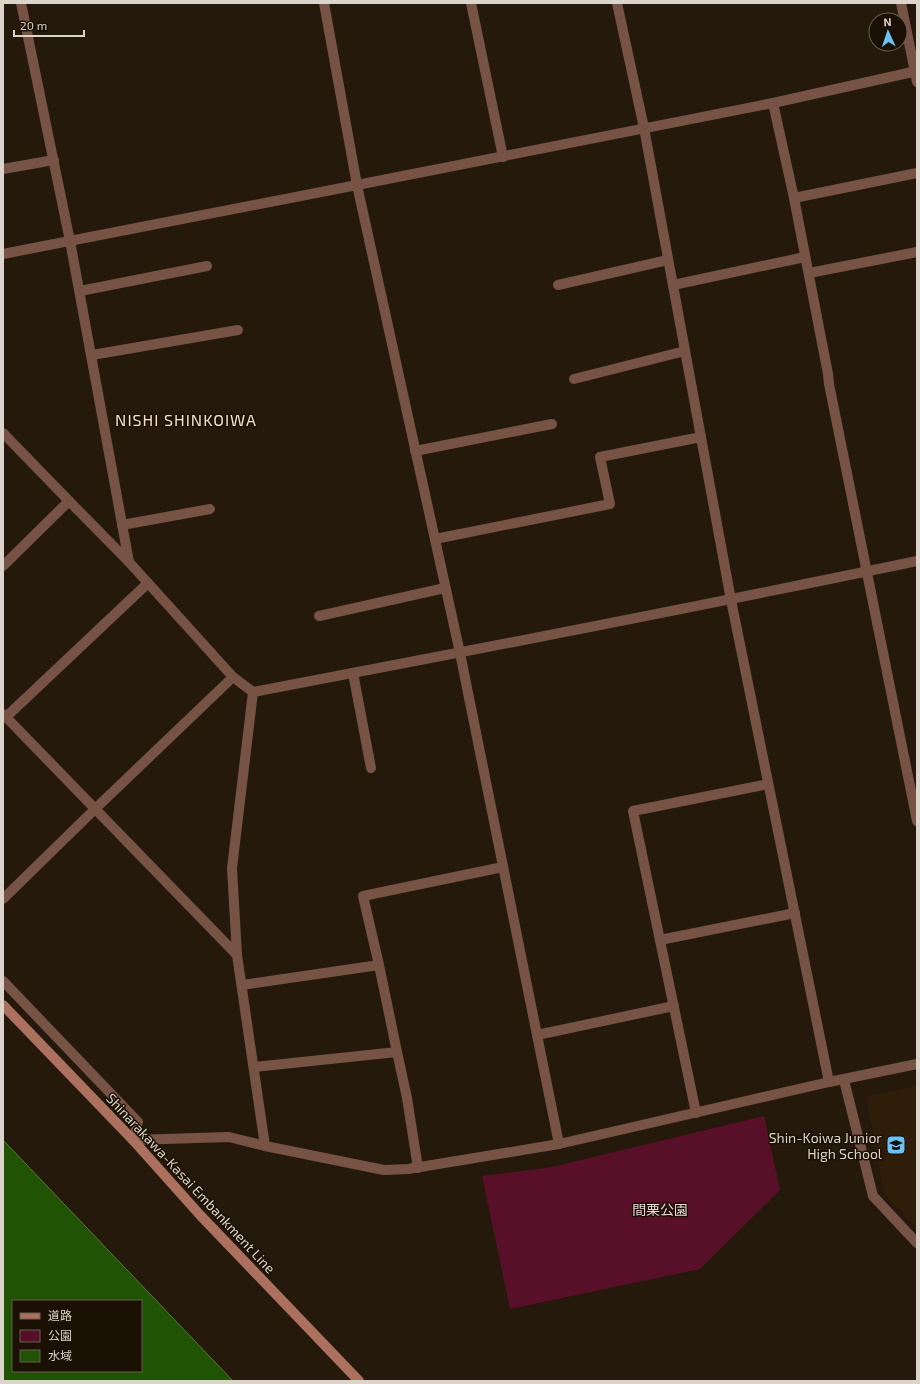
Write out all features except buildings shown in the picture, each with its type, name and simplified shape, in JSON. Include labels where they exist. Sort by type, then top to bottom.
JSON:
[{"type":"main road","name":"Shinarakawa-Kasai Embankment Line","points":[[3,1005],[133,1140],[200,1215],[359,1381]]},
{"type":"street","points":[[21,3],[80,291],[129,562]]},
{"type":"street","points":[[324,3],[357,185],[460,653],[560,1144]]},
{"type":"street","points":[[471,3],[503,157]]},
{"type":"street","points":[[617,3],[644,128],[731,600],[829,1082]]},
{"type":"street","points":[[3,254],[916,75],[901,3]]},
{"type":"street","points":[[773,103],[794,198],[830,392],[917,821]]},
{"type":"street","points":[[3,169],[54,160]]},
{"type":"street","points":[[794,198],[917,173]]},
{"type":"street","points":[[809,273],[917,252]]},
{"type":"street","points":[[673,285],[805,257]]},
{"type":"street","points":[[558,285],[668,260]]},
{"type":"street","points":[[80,291],[207,266]]},
{"type":"street","points":[[92,355],[238,330]]},
{"type":"street","points":[[574,379],[685,351]]},
{"type":"street","points":[[415,451],[552,424]]},
{"type":"street","points":[[3,433],[129,562],[234,677],[253,692],[731,600],[917,561]]},
{"type":"street","points":[[435,540],[610,504],[600,457],[701,438]]},
{"type":"street","points":[[3,566],[69,502]]},
{"type":"street","points":[[122,525],[210,509]]},
{"type":"street","points":[[148,583],[5,716],[237,955]]},
{"type":"street","points":[[318,616],[445,588]]},
{"type":"street","points":[[353,673],[371,768]]},
{"type":"street","points":[[3,899],[94,809],[234,677]]},
{"type":"street","points":[[253,692],[232,868],[237,955],[265,1146]]},
{"type":"street","points":[[696,1113],[633,811],[768,784]]},
{"type":"street","points":[[418,1168],[407,1098],[363,896],[503,867]]},
{"type":"street","points":[[660,940],[795,913]]},
{"type":"street","points":[[242,985],[379,965]]},
{"type":"street","points":[[3,981],[138,1122],[133,1140],[229,1137],[265,1146],[384,1170],[418,1168],[560,1144],[829,1082],[917,1064]]},
{"type":"street","points":[[537,1035],[674,1006]]},
{"type":"street","points":[[254,1067],[397,1052]]},
{"type":"street","points":[[844,1080],[873,1196],[917,1243]]},
{"type":"shaded area","name":"Shin-Koiwa Junior High School","points":[[917,1086],[917,1228],[884,1194],[866,1096]]},
{"type":"green space","name":"間栗公園","points":[[764,1116],[780,1190],[700,1269],[510,1309],[482,1176],[552,1167]]},
{"type":"water","points":[[3,1140],[233,1381],[3,1381]]},
{"type":"place","name":"Shin-Koiwa Junior High School","points":[[896,1145]]},
{"type":"district","name":"NISHI SHINKOIWA","points":[[186,419]]}]
